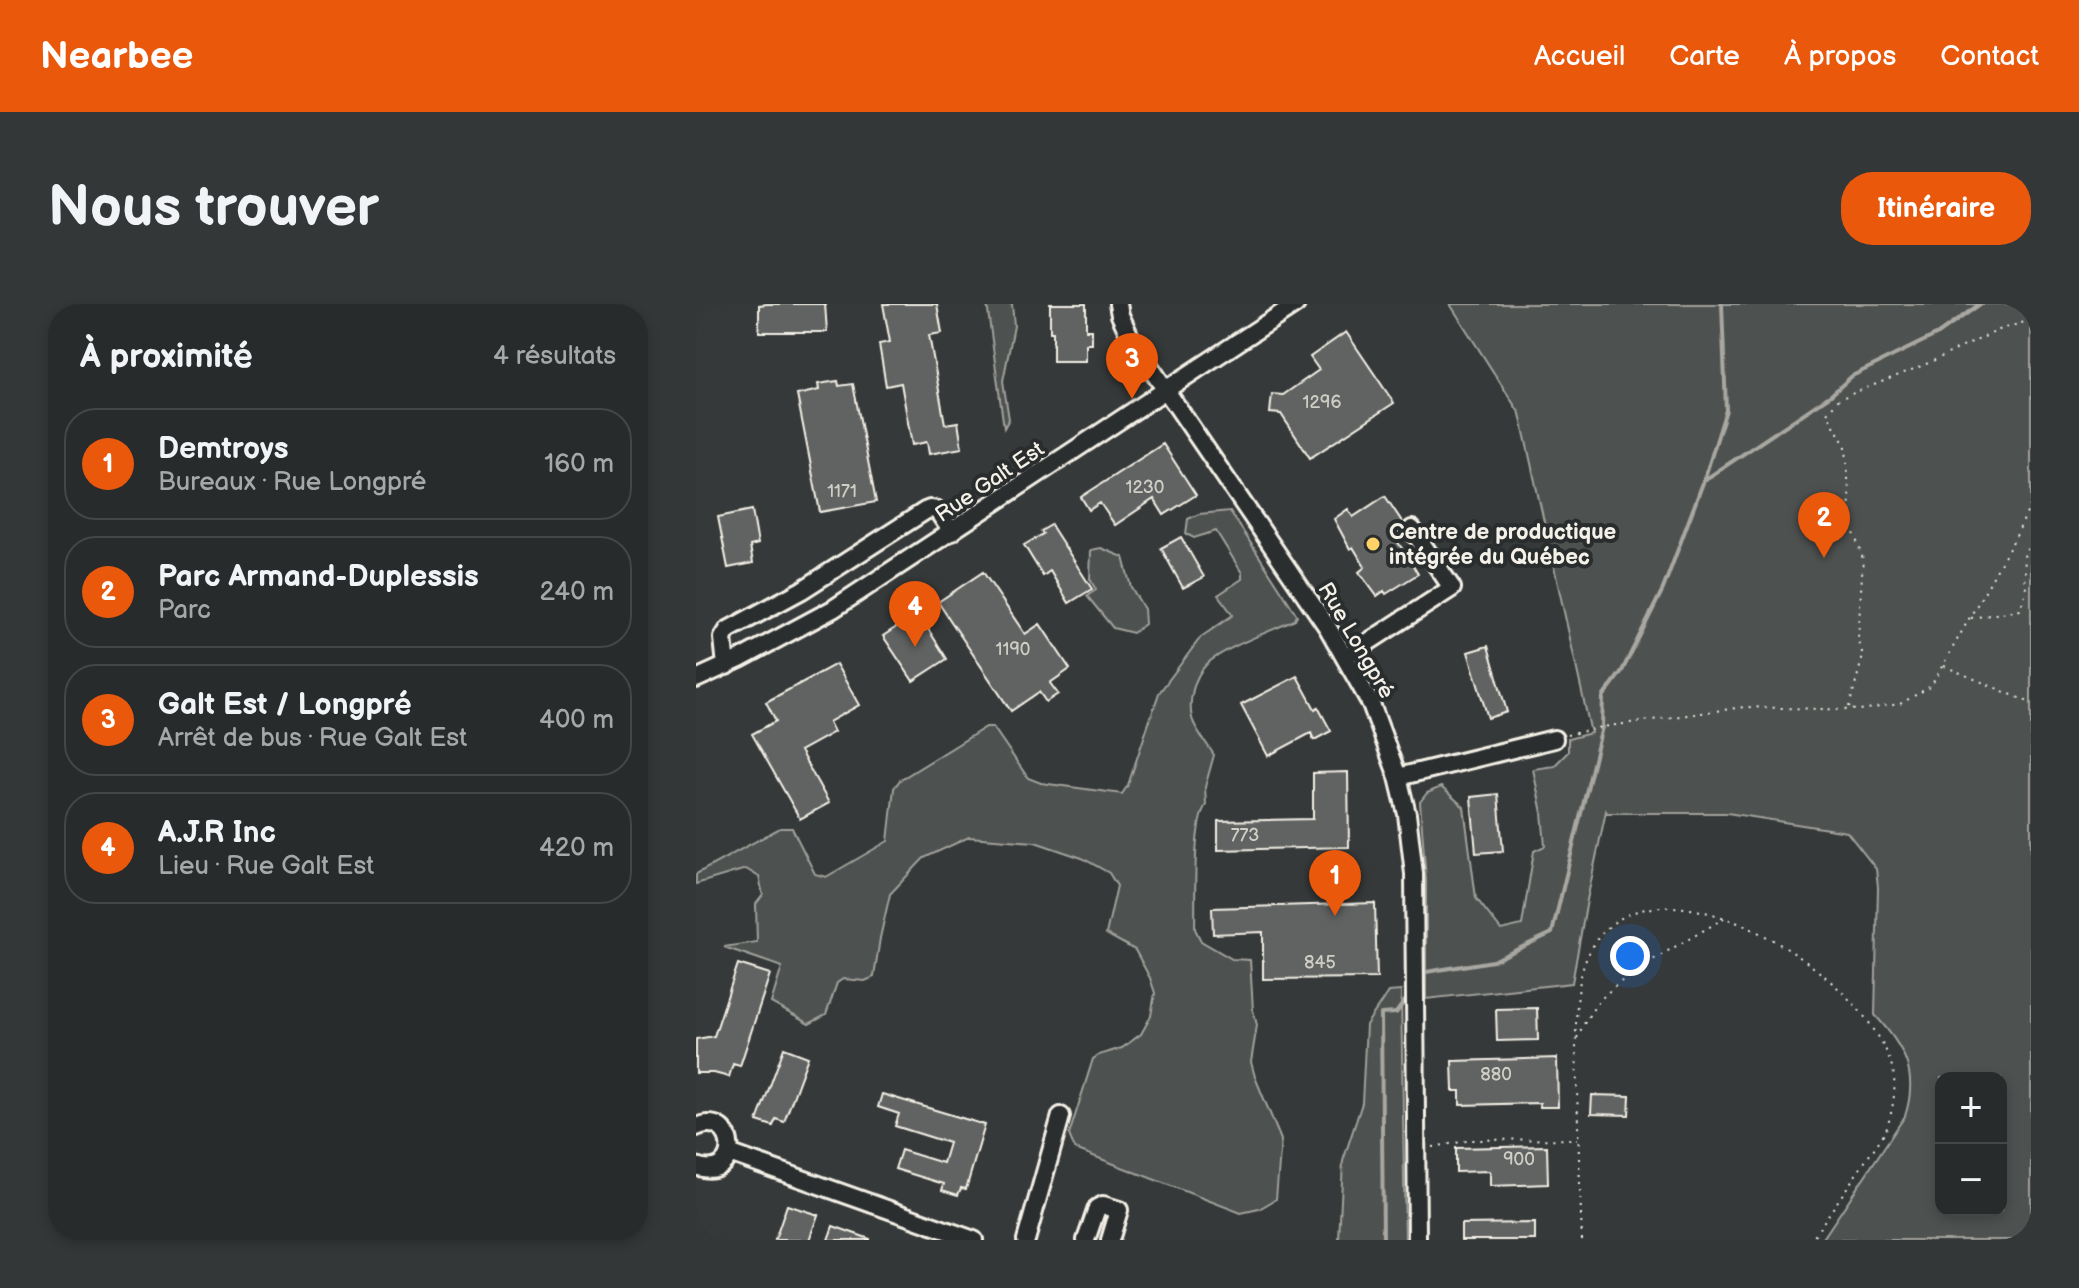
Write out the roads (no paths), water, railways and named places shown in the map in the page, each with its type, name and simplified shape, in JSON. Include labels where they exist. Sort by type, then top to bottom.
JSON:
[{"type":"street","name":"Rue Longpré","points":[[1118,304],[1131,339],[1164,390],[1328,628],[1371,704],[1398,777],[1407,814],[1414,874],[1417,1240]]},
{"type":"street","name":"Rue Galt Est","points":[[696,679],[833,609],[1296,304]]},
{"type":"street","points":[[726,666],[723,638],[728,630],[802,590],[925,511],[937,510],[952,532]]},
{"type":"street","points":[[1345,657],[1452,588],[1412,529]]},
{"type":"street","points":[[1398,777],[1554,739]]},
{"type":"street","points":[[1026,1240],[1061,1116]]},
{"type":"street","points":[[696,1127],[701,1124],[720,1127],[730,1143],[725,1161],[717,1167],[708,1170],[696,1166]]},
{"type":"street","points":[[729,1153],[974,1240]]},
{"type":"street","points":[[1086,1240],[1097,1208],[1103,1205],[1119,1210],[1110,1240]]},
{"type":"waterway","points":[[1422,977],[1426,972],[1493,961],[1552,933],[1602,727],[1603,697],[1622,671],[1663,589],[1704,480],[1726,410],[1722,304]]},
{"type":"waterway","points":[[1706,479],[1831,395],[1852,376],[1938,334],[1980,304]]},
{"type":"waterway","points":[[1383,1240],[1381,1014],[1396,1013],[1410,994]]},
{"type":"place","name":"Galt Est / Longpré","points":[[1132,399]]},
{"type":"place","name":"Centre de productique intégrée du Québec","points":[[1373,544]]},
{"type":"place","name":"Parc Armand-Duplessis","points":[[1824,558]]},
{"type":"place","name":"A.J.R Inc","points":[[915,647]]},
{"type":"place","name":"Demtroys","points":[[1335,916]]}]
